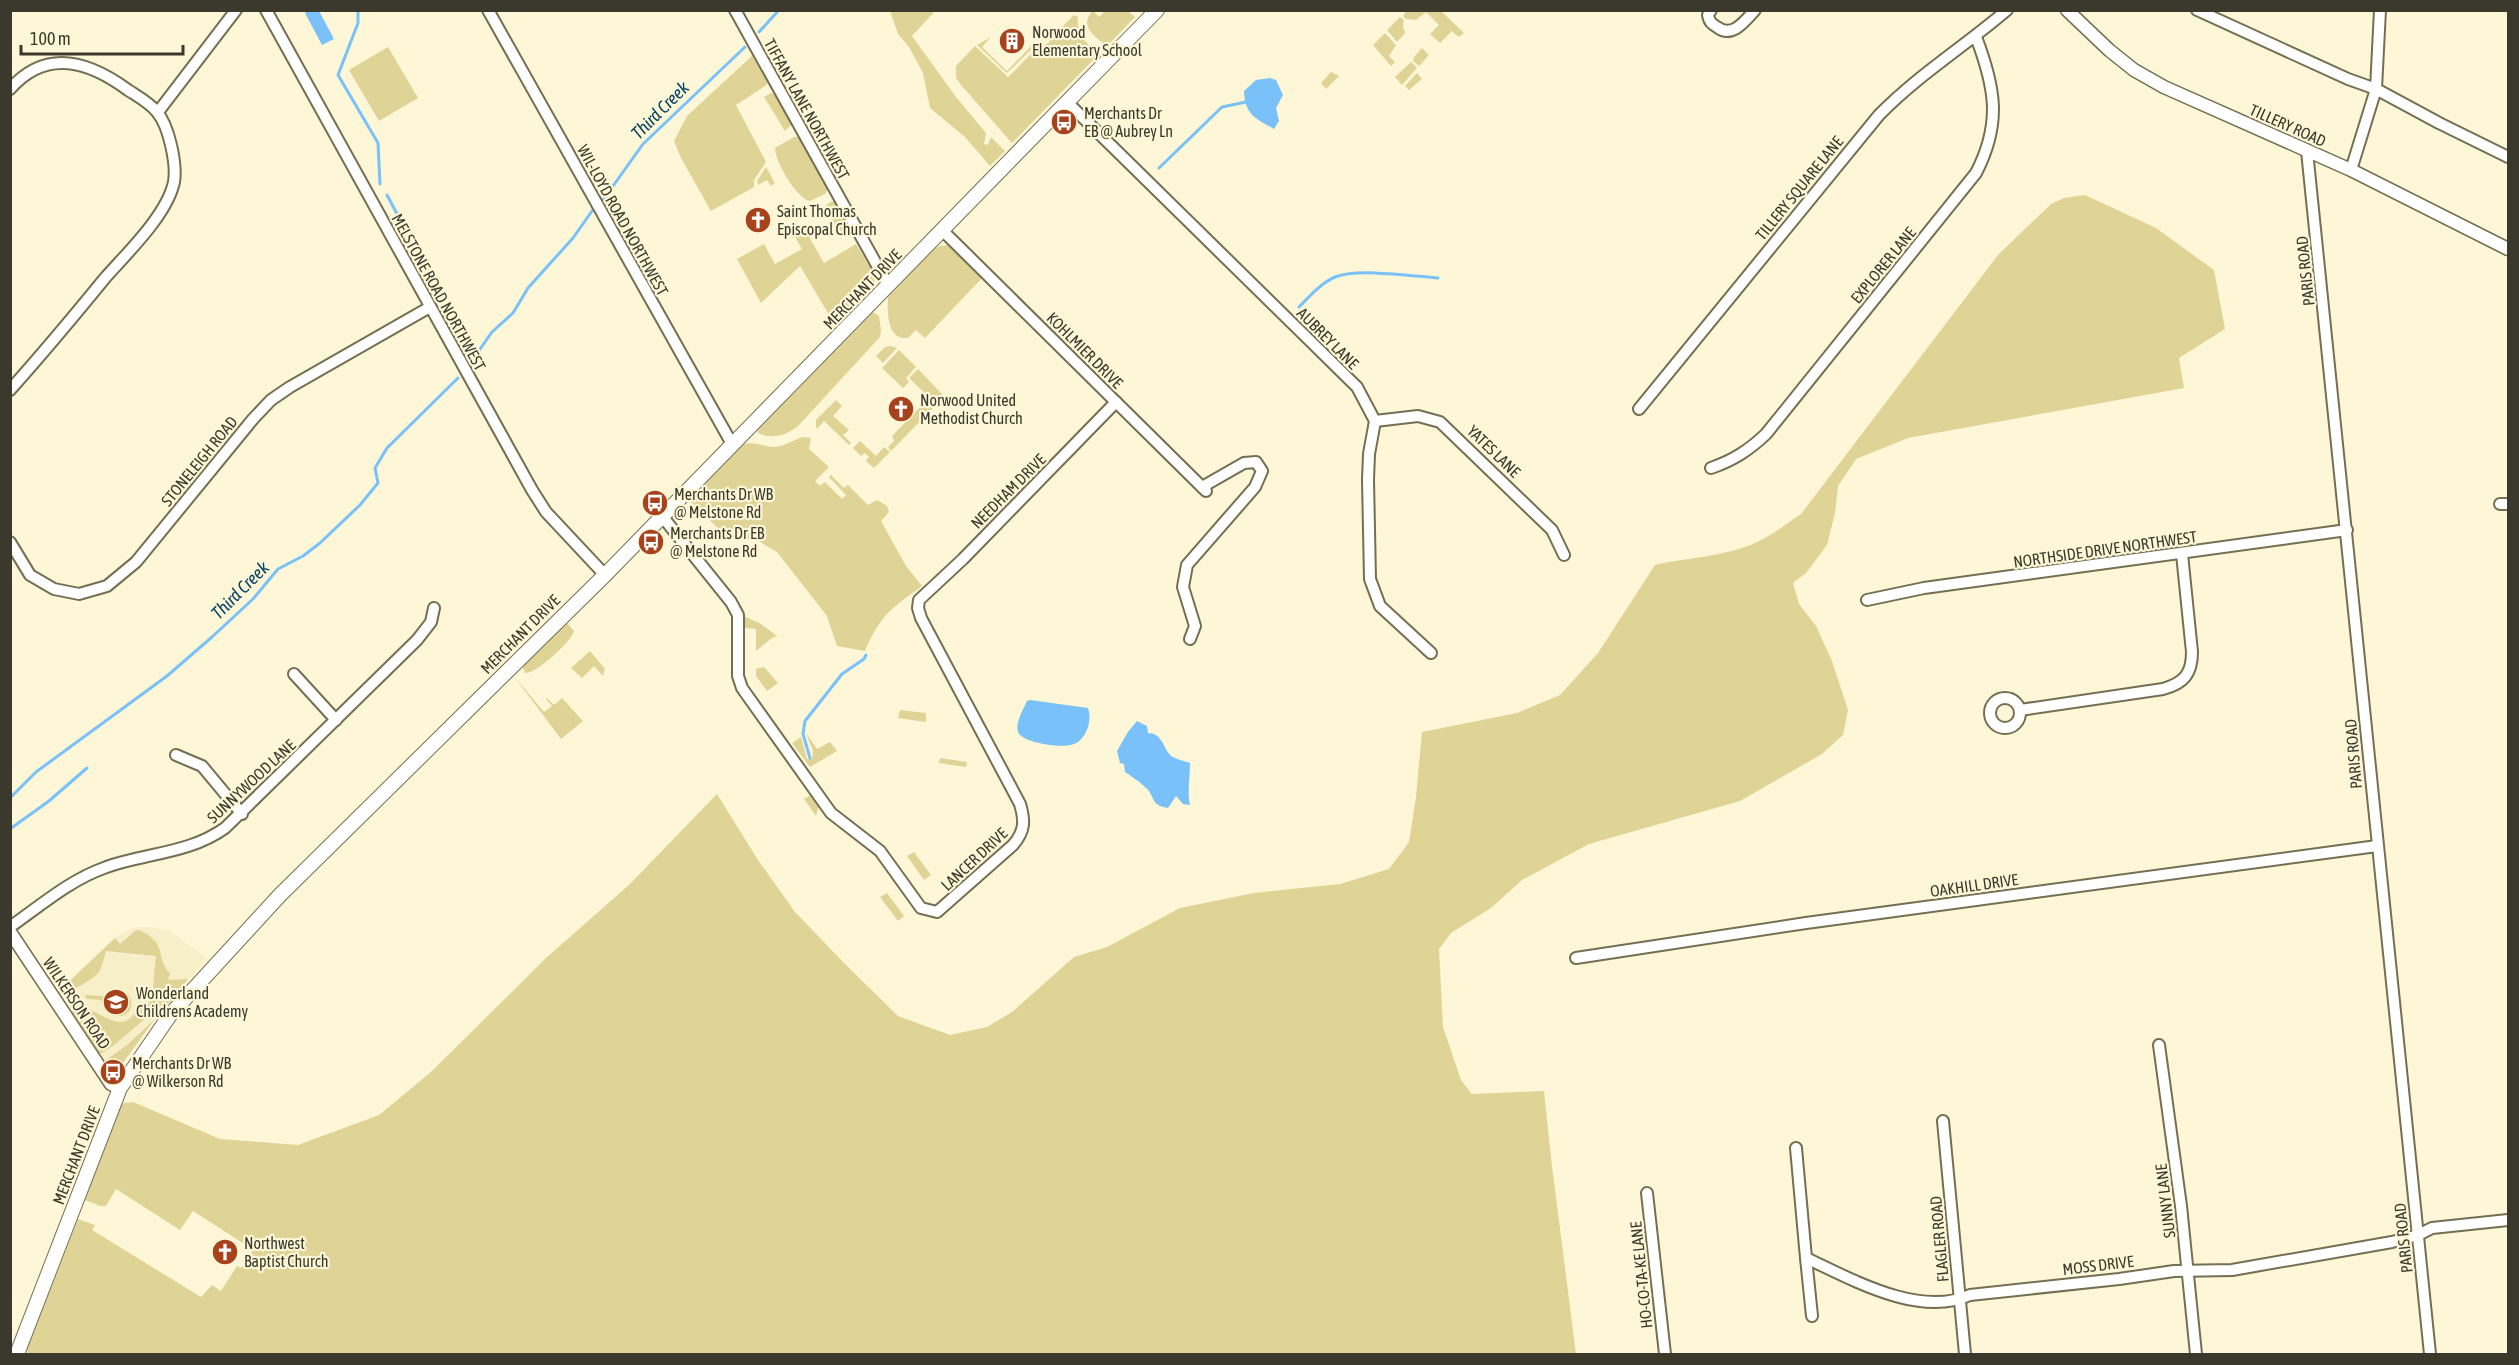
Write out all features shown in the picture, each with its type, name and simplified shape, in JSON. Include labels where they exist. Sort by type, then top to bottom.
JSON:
[{"type":"main road","name":"MERCHANT DRIVE","points":[[17,1354],[120,1088],[170,1015],[273,902],[605,574],[1157,10]]},
{"type":"street","points":[[158,112],[236,10]]},
{"type":"street","name":"MELSTONE ROAD NORTHWEST","points":[[266,10],[546,512],[605,574]]},
{"type":"street","name":"WIL-LOYD ROAD NORTHWEST","points":[[488,10],[732,444]]},
{"type":"street","name":"TIFFANY LANE NORTHWEST","points":[[735,10],[888,285]]},
{"type":"street","points":[[1711,10],[1708,15],[1709,20],[1722,32],[1726,32],[1736,29],[1755,10]]},
{"type":"street","name":"TILLERY SQUARE LANE","points":[[1639,409],[1864,132],[1912,83],[1976,37],[2007,10]]},
{"type":"street","name":"TILLERY ROAD","points":[[2067,10],[2109,50],[2134,70],[2154,81],[2351,170],[2508,249]]},
{"type":"street","points":[[2197,10],[2348,79],[2376,89],[2508,157]]},
{"type":"street","points":[[2351,170],[2376,89],[2380,10]]},
{"type":"street","name":"EXPLORER LANE","points":[[1711,468],[1748,452],[1766,434],[1976,172],[1990,139],[1994,103],[1987,67],[1976,37]]},
{"type":"street","points":[[10,89],[33,71],[53,64],[77,63],[110,77],[158,112],[168,135],[175,171],[168,197],[146,230],[10,390]]},
{"type":"street","name":"AUBREY LANE","points":[[1068,103],[1357,387],[1375,422]]},
{"type":"street","name":"PARIS ROAD","points":[[2307,151],[2430,1354]]},
{"type":"street","name":"KOHLMIER DRIVE","points":[[942,230],[1204,489],[1244,463],[1256,462],[1262,471],[1255,487],[1187,565],[1183,587],[1194,615],[1195,626],[1190,639]]},
{"type":"street","name":"STONELEIGH ROAD","points":[[10,542],[30,575],[54,589],[79,594],[107,586],[136,562],[271,400],[430,307]]},
{"type":"street","name":"NEEDHAM DRIVE","points":[[919,600],[963,559],[1116,402]]},
{"type":"street","name":"YATES LANE","points":[[1375,422],[1418,416],[1440,422],[1552,530],[1564,555]]},
{"type":"street","points":[[1375,422],[1369,454],[1368,480],[1370,579],[1380,606],[1431,653]]},
{"type":"street","name":"LANCER DRIVE","points":[[662,516],[731,602],[738,615],[738,676],[742,688],[831,813],[880,851],[921,908],[937,912],[1013,845],[1022,835],[1024,824],[1020,804],[921,618],[918,608],[919,600]]},
{"type":"street","name":"NORTHSIDE DRIVE NORTHWEST","points":[[1867,600],[1924,588],[2347,530]]},
{"type":"street","points":[[2020,710],[2163,689],[2178,685],[2187,677],[2192,666],[2192,652],[2182,554]]},
{"type":"street","name":"SUNNYWOOD LANE","points":[[10,927],[53,896],[103,868],[202,842],[213,837],[242,814],[417,640],[431,622],[434,608]]},
{"type":"street","points":[[294,674],[336,720]]},
{"type":"street","points":[[176,754],[202,766],[242,814]]},
{"type":"street","name":"OAKHILL DRIVE","points":[[1576,958],[1806,923],[2377,846]]},
{"type":"street","name":"WILKERSON ROAD","points":[[10,933],[111,1084],[120,1088]]},
{"type":"street","name":"SUNNY LANE","points":[[2159,1045],[2188,1270],[2196,1354]]},
{"type":"street","name":"FLAGLER ROAD","points":[[1943,1121],[1965,1354]]},
{"type":"street","points":[[1796,1148],[1812,1316]]},
{"type":"street","name":"HO-CO-TA-KE LANE","points":[[1647,1193],[1665,1354]]},
{"type":"street","name":"MOSS DRIVE","points":[[1806,1258],[1893,1295],[1925,1302],[1948,1303],[1971,1295],[2188,1270],[2232,1270],[2332,1254],[2418,1234],[2432,1228],[2508,1220]]},
{"type":"shaded area","points":[[1106,10],[1128,11],[1135,17],[1107,46],[1090,30],[1087,21],[1093,11],[1099,17]]},
{"type":"shaded area","points":[[1407,10],[1441,11],[1464,33],[1459,37],[1452,31],[1440,43],[1430,34],[1439,25],[1426,12],[1416,20],[1406,19],[1403,16]]},
{"type":"shaded area","points":[[890,11],[935,11],[912,36],[956,97],[986,133],[984,144],[988,145],[991,137],[1005,151],[990,166],[965,137],[930,108],[923,73],[909,47],[898,34]]},
{"type":"shaded area","points":[[1074,15],[1078,17],[1079,29],[1083,38],[1097,56],[1012,143],[961,85],[956,78],[956,66],[975,46],[1008,77],[1036,49],[1050,42],[1049,40]]},
{"type":"shaded area","points":[[1400,17],[1404,20],[1405,33],[1397,42],[1387,30]]},
{"type":"shaded area","points":[[1385,33],[1396,45],[1389,56],[1395,62],[1391,66],[1373,45]]},
{"type":"shaded area","points":[[991,37],[982,47],[1007,71],[1035,42],[1036,45],[1007,73],[977,45]]},
{"type":"shaded area","points":[[388,47],[418,98],[379,121],[349,70]]},
{"type":"shaded area","points":[[1422,48],[1429,55],[1419,66],[1413,61]]},
{"type":"shaded area","points":[[754,54],[769,82],[736,105],[766,162],[754,180],[754,187],[711,211],[674,141],[687,116]]},
{"type":"shaded area","points":[[1411,62],[1417,68],[1402,85],[1395,77]]},
{"type":"shaded area","points":[[1331,72],[1339,76],[1326,89],[1321,83]]},
{"type":"shaded area","points":[[1417,73],[1422,79],[1409,90],[1405,86]]},
{"type":"shaded area","points":[[771,93],[775,94],[792,124],[785,131],[764,97]]},
{"type":"shaded area","points":[[794,137],[799,137],[828,189],[825,194],[810,201],[793,187],[776,154],[775,148]]},
{"type":"shaded area","points":[[766,167],[775,183],[771,186],[767,180],[758,185],[757,181]]},
{"type":"shaded area","points":[[2085,195],[2156,228],[2214,270],[2225,329],[2179,358],[2184,388],[1908,438],[1856,459],[1838,486],[1835,513],[1827,545],[1806,573],[1793,583],[1799,604],[1816,626],[1832,661],[1848,710],[1843,735],[1822,754],[1740,801],[1589,844],[1522,880],[1491,908],[1451,933],[1439,949],[1443,1027],[1461,1080],[1472,1094],[1544,1091],[1576,1354],[28,1354],[27,1349],[78,1219],[95,1225],[92,1230],[201,1297],[212,1285],[221,1291],[237,1266],[241,1268],[253,1255],[252,1249],[193,1211],[180,1230],[116,1189],[106,1206],[85,1200],[120,1106],[133,1102],[220,1139],[298,1145],[379,1115],[431,1072],[546,958],[630,884],[717,794],[758,860],[795,912],[845,964],[898,1016],[950,1035],[987,1027],[1012,1012],[1074,957],[1107,947],[1180,908],[1254,893],[1340,884],[1389,869],[1409,842],[1422,732],[1517,713],[1560,695],[1598,653],[1655,565],[1720,554],[1745,547],[1769,536],[1801,514],[1998,255],[2051,204],[2064,198]]},
{"type":"shaded area","points":[[832,201],[835,202],[851,234],[839,231],[825,206]]},
{"type":"shaded area","points":[[803,226],[824,263],[856,244],[876,277],[873,285],[835,325],[800,266],[761,303],[737,259],[764,244],[775,264],[802,249],[790,233]]},
{"type":"shaded area","points":[[948,245],[983,277],[925,338],[916,330],[908,338],[896,335],[890,324],[888,297],[934,249]]},
{"type":"shaded area","points":[[873,312],[879,316],[880,337],[799,425],[780,435],[769,436],[758,433],[757,431]]},
{"type":"shaded area","points":[[885,347],[897,348],[883,363],[876,356]]},
{"type":"shaded area","points":[[899,350],[916,367],[906,378],[909,382],[903,388],[882,368]]},
{"type":"shaded area","points":[[918,369],[944,396],[936,404],[909,378]]},
{"type":"shaded area","points":[[928,399],[935,406],[891,451],[888,447],[894,441],[892,436]]},
{"type":"shaded area","points":[[836,400],[842,406],[833,416],[849,430],[843,435],[851,443],[849,445],[824,421],[817,429],[816,427],[816,420]]},
{"type":"shaded area","points":[[803,437],[811,438],[809,449],[829,467],[815,481],[820,486],[825,482],[842,499],[846,495],[829,477],[831,475],[844,488],[848,485],[868,505],[877,500],[887,506],[889,512],[881,521],[906,566],[922,586],[888,613],[876,629],[865,651],[837,646],[827,616],[777,552],[755,539],[728,538],[689,500],[744,444],[774,447]]},
{"type":"shaded area","points":[[860,441],[876,456],[884,447],[890,452],[874,468],[866,461],[869,457],[865,453],[861,456],[853,448]]},
{"type":"shaded area","points":[[744,616],[761,624],[777,636],[756,651],[756,629],[745,628]]},
{"type":"shaded area","points":[[567,623],[574,631],[567,642],[545,663],[525,673],[524,665]]},
{"type":"shaded area","points":[[590,651],[605,669],[603,676],[594,666],[582,678],[571,668]]},
{"type":"shaded area","points":[[764,667],[778,683],[767,691],[756,676],[756,669]]},
{"type":"shaded area","points":[[513,675],[544,712],[552,706],[547,698],[554,705],[562,698],[583,721],[561,739]]},
{"type":"shaded area","points":[[900,710],[926,713],[926,722],[898,718]]},
{"type":"shaded area","points":[[806,733],[817,749],[830,742],[837,751],[810,767],[792,743],[801,737],[807,759],[812,759],[813,751]]},
{"type":"shaded area","points":[[940,758],[967,762],[966,767],[939,763]]},
{"type":"shaded area","points":[[812,794],[819,806],[816,816],[804,799]]},
{"type":"shaded area","points":[[914,852],[931,875],[924,880],[907,856]]},
{"type":"shaded area","points":[[887,893],[904,916],[898,921],[880,897]]},
{"type":"shaded area","name":"Wonderland Childrens Academy","points":[[136,927],[151,927],[169,931],[207,958],[144,1032],[114,1075],[57,993],[117,936]]},
{"type":"shaded area","points":[[139,930],[154,940],[158,946],[163,963],[170,973],[168,980],[188,979],[164,1009],[154,1011],[113,1046],[98,1053],[71,1012],[81,1007],[113,1021],[127,1020],[134,1015],[141,1004],[148,1004],[152,999],[156,956],[106,951],[97,974],[68,992],[58,995],[57,993],[115,938],[120,944]]},
{"type":"shaded area","points":[[128,994],[131,999],[131,1008],[122,1016],[112,1015],[119,1013],[109,1004],[100,1000],[87,999],[84,995],[120,997]]},
{"type":"shaded area","points":[[155,1019],[114,1075],[104,1065],[105,1061],[127,1045]]},
{"type":"water","points":[[309,10],[319,11],[334,39],[322,45],[305,13]]},
{"type":"water","points":[[1270,78],[1276,80],[1283,95],[1276,108],[1279,121],[1274,129],[1252,115],[1246,106],[1244,91],[1256,80]]},
{"type":"water","points":[[1027,701],[1088,708],[1089,722],[1083,737],[1074,744],[1061,746],[1035,742],[1021,736],[1017,728],[1018,721]]},
{"type":"water","points":[[1137,721],[1147,726],[1148,733],[1159,738],[1171,756],[1190,763],[1190,805],[1183,804],[1176,796],[1168,808],[1158,805],[1145,787],[1125,772],[1124,764],[1120,763],[1117,751]]},
{"type":"waterway","points":[[358,10],[358,23],[338,75],[378,143],[380,184]]},
{"type":"waterway","name":"Third Creek","points":[[759,32],[779,10]]},
{"type":"waterway","name":"Third Creek","points":[[603,200],[643,144],[745,47]]},
{"type":"waterway","points":[[1159,168],[1222,107],[1246,102]]},
{"type":"waterway","points":[[387,195],[404,227]]},
{"type":"waterway","name":"Third Creek","points":[[471,362],[492,332],[513,313],[528,288],[573,238],[592,211]]},
{"type":"waterway","points":[[1299,307],[1325,283],[1345,274],[1385,273],[1438,278]]},
{"type":"waterway","name":"Third Creek","points":[[10,798],[36,772],[167,676],[253,599],[278,569],[303,556],[320,543],[360,505],[378,483],[375,468],[387,448],[458,378]]},
{"type":"waterway","points":[[810,758],[803,734],[805,721],[842,674],[864,659],[866,655]]},
{"type":"waterway","points":[[10,829],[49,801],[87,768]]},
{"type":"place","name":"Norwood Elementary School","points":[[1012,41]]},
{"type":"place","name":"Merchants Dr EB @ Aubrey Ln","points":[[1064,122]]},
{"type":"place","name":"Saint Thomas Episcopal Church","points":[[758,220]]},
{"type":"place","name":"Norwood United Methodist Church","points":[[901,409]]},
{"type":"place","name":"Merchants Dr WB @ Melstone Rd","points":[[655,503]]},
{"type":"place","name":"Merchants Dr EB @ Melstone Rd","points":[[651,542]]},
{"type":"place","name":"Wonderland Childrens Academy","points":[[116,1002]]},
{"type":"place","name":"Merchants Dr WB @ Wilkerson Rd","points":[[113,1072]]},
{"type":"place","name":"Northwest Baptist Church","points":[[225,1252]]}]
